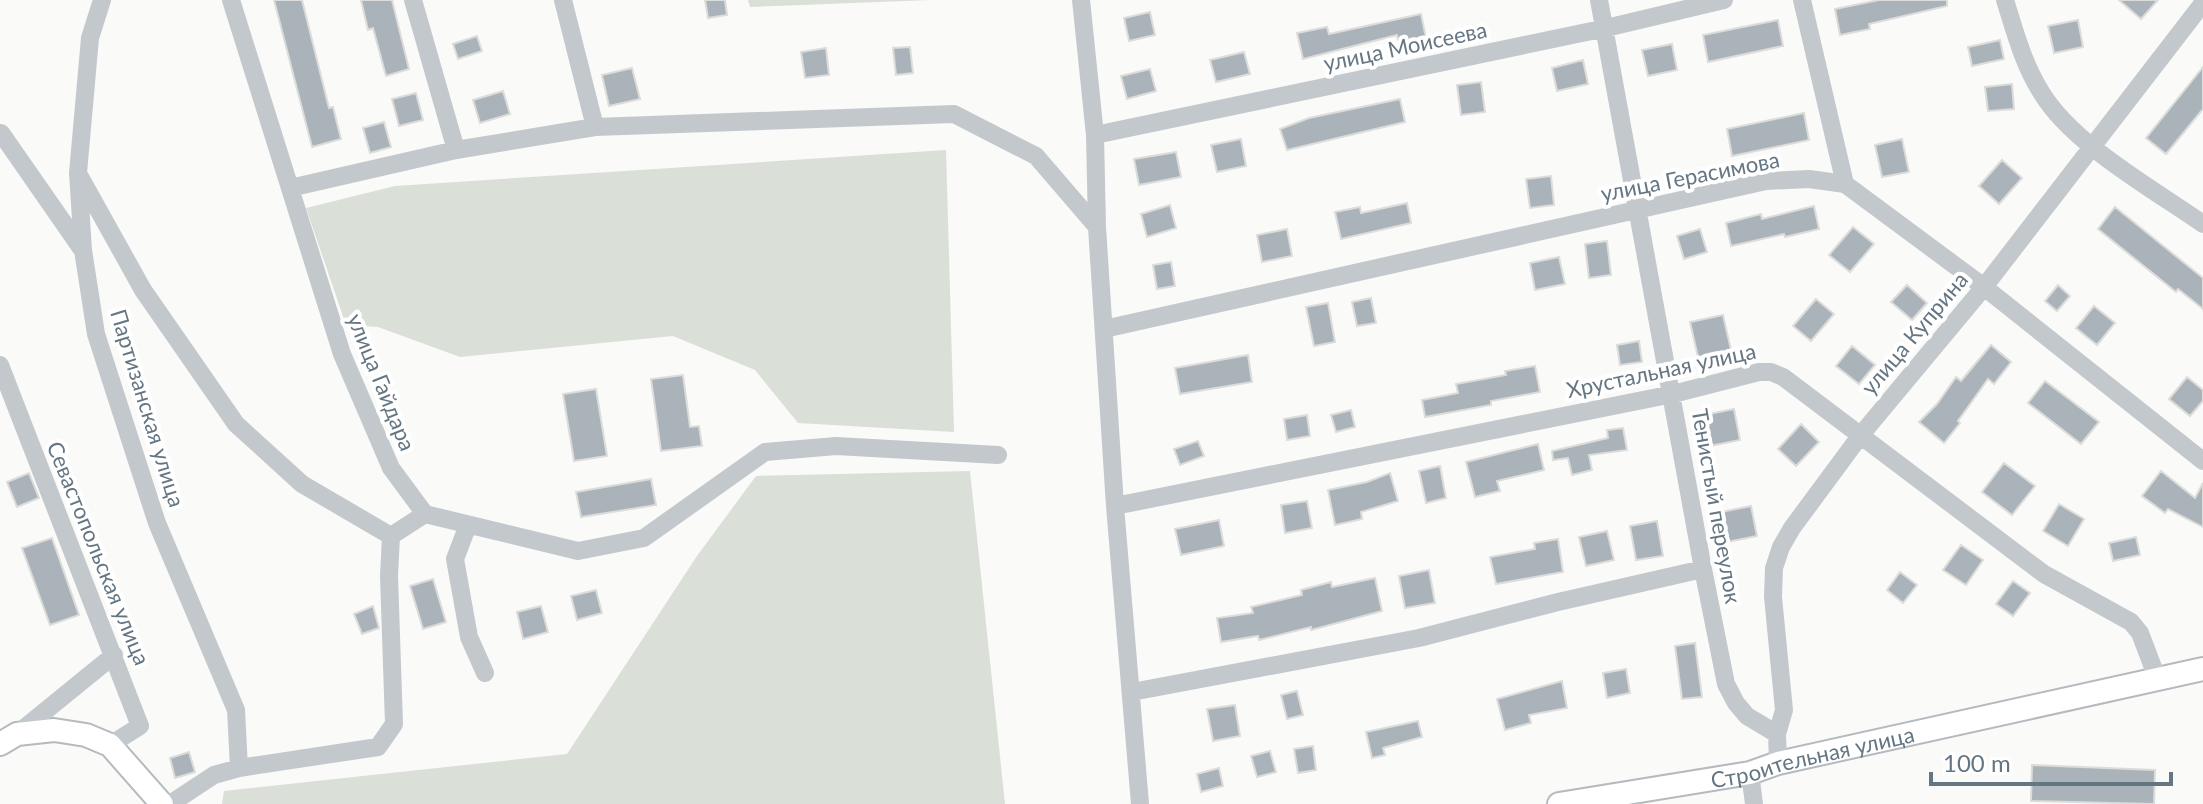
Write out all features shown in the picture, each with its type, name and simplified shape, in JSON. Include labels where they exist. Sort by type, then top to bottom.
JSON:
[{"type":"main road","name":"Строительная улица","points":[[1559,804],[1750,773],[1778,763],[2203,669]]},
{"type":"main road","points":[[8,739],[54,730],[86,735],[110,745],[162,804]]},
{"type":"street","name":"Партизанская улица","points":[[102,0],[90,38],[78,173],[83,250],[96,334],[157,523],[236,710],[239,768]]},
{"type":"street","name":"улица Гайдара","points":[[231,0],[342,354],[391,468],[425,514]]},
{"type":"street","points":[[413,0],[456,150]]},
{"type":"street","points":[[563,0],[595,127]]},
{"type":"street","points":[[1081,0],[1095,135],[1097,227],[1115,506],[1140,804]]},
{"type":"street","name":"Тенистый переулок","points":[[1599,0],[1726,684],[1747,716],[1777,734]]},
{"type":"street","name":"улица Моисеева","points":[[1095,135],[1606,28],[1724,0]]},
{"type":"street","points":[[1802,0],[1845,184]]},
{"type":"street","points":[[2005,0],[2024,59],[2041,94],[2062,119],[2093,147],[2203,224]]},
{"type":"street","name":"улица Куприна","points":[[1777,734],[1784,710],[1773,597],[1774,568],[1792,528],[1860,436],[1984,287],[2203,3]]},
{"type":"street","points":[[290,188],[456,150],[595,127],[954,114],[1036,156],[1097,227]]},
{"type":"street","points":[[1,133],[83,250]]},
{"type":"street","points":[[78,173],[143,290],[236,424],[302,484],[391,536]]},
{"type":"street","name":"улица Герасимова","points":[[1104,329],[1766,181],[1809,179],[1845,184],[1984,287],[2203,461]]},
{"type":"street","name":"Севастопольская улица","points":[[0,365],[140,726],[110,745]]},
{"type":"street","name":"Хрустальная улица","points":[[1115,506],[1673,394],[1759,372],[1771,372],[1783,377],[2044,574],[2131,622],[2140,633],[2157,678]]},
{"type":"street","points":[[391,536],[425,514],[578,551],[644,538],[765,452],[836,446],[998,455]]},
{"type":"street","points":[[468,525],[455,559],[469,637],[485,673]]},
{"type":"street","points":[[170,804],[214,775],[239,768],[378,747],[394,724],[389,576],[391,536]]},
{"type":"street","points":[[1132,692],[1419,638],[1703,569]]},
{"type":"street","points":[[8,739],[114,655]]},
{"type":"street","points":[[1777,734],[1778,763]]},
{"type":"street","points":[[1750,773],[1754,804]]},
{"type":"shaded area","points":[[748,0],[930,0],[750,7]]},
{"type":"shaded area","points":[[946,150],[954,432],[798,423],[755,370],[673,336],[460,357],[378,327],[346,325],[306,208],[395,186]]},
{"type":"shaded area","points":[[970,471],[1005,804],[222,804],[224,791],[567,754],[697,556],[756,476]]},
{"type":"building","points":[[274,0],[302,0],[329,108],[333,107],[341,139],[312,147]]},
{"type":"building","points":[[361,0],[392,0],[409,69],[386,76],[373,28],[368,30]]},
{"type":"building","points":[[705,0],[725,0],[727,15],[708,18]]},
{"type":"building","points":[[1879,0],[1947,0],[1947,6],[1869,24],[1870,29],[1840,35],[1835,9]]},
{"type":"building","points":[[2119,0],[2158,0],[2141,19]]},
{"type":"building","points":[[1150,12],[1155,35],[1129,41],[1124,18]]},
{"type":"building","points":[[1421,14],[1426,38],[1399,44],[1397,35],[1303,59],[1297,33],[1327,27],[1329,34]]},
{"type":"building","points":[[1778,20],[1783,46],[1708,62],[1703,35]]},
{"type":"building","points":[[2078,20],[2083,47],[2054,53],[2048,26]]},
{"type":"building","points":[[477,36],[482,51],[458,59],[453,44]]},
{"type":"building","points":[[2000,40],[2004,59],[1972,66],[1968,47]]},
{"type":"building","points":[[1672,44],[1677,70],[1648,76],[1642,50]]},
{"type":"building","points":[[910,47],[913,73],[896,75],[893,48]]},
{"type":"building","points":[[826,48],[829,75],[805,78],[801,52]]},
{"type":"building","points":[[1244,52],[1250,74],[1216,82],[1210,60]]},
{"type":"building","points":[[1583,60],[1588,84],[1557,91],[1552,68]]},
{"type":"building","points":[[2203,67],[2203,109],[2166,154],[2146,138]]},
{"type":"building","points":[[632,68],[640,99],[609,106],[602,75]]},
{"type":"building","points":[[1150,69],[1156,91],[1127,99],[1121,76]]},
{"type":"building","points":[[1481,82],[1485,112],[1461,115],[1457,85]]},
{"type":"building","points":[[2012,84],[2014,109],[1988,111],[1985,87]]},
{"type":"building","points":[[503,91],[510,114],[480,123],[473,100]]},
{"type":"building","points":[[416,93],[423,120],[399,126],[392,99]]},
{"type":"building","points":[[1400,99],[1405,122],[1287,150],[1280,129],[1309,118]]},
{"type":"building","points":[[1804,113],[1809,140],[1732,156],[1727,129]]},
{"type":"building","points":[[384,122],[391,147],[370,153],[363,128]]},
{"type":"building","points":[[1241,139],[1246,166],[1217,172],[1211,145]]},
{"type":"building","points":[[1902,139],[1909,172],[1882,177],[1875,145]]},
{"type":"building","points":[[1176,152],[1181,177],[1139,185],[1134,159]]},
{"type":"building","points":[[2002,160],[2022,178],[1999,204],[1979,186]]},
{"type":"building","points":[[1551,176],[1554,205],[1530,208],[1526,179]]},
{"type":"building","points":[[1407,203],[1411,223],[1341,239],[1335,212],[1360,207],[1361,213]]},
{"type":"building","points":[[1170,205],[1176,228],[1147,237],[1141,214]]},
{"type":"building","points":[[1814,206],[1819,229],[1731,246],[1726,223],[1761,214],[1762,219]]},
{"type":"building","points":[[2115,207],[2203,278],[2203,309],[2178,289],[2176,292],[2098,229]]},
{"type":"building","points":[[1853,227],[1874,244],[1850,272],[1829,255]]},
{"type":"building","points":[[1287,229],[1292,256],[1262,262],[1257,235]]},
{"type":"building","points":[[1700,229],[1707,252],[1684,259],[1677,236]]},
{"type":"building","points":[[1607,241],[1611,275],[1589,278],[1585,244]]},
{"type":"building","points":[[1559,257],[1565,284],[1535,290],[1530,263]]},
{"type":"building","points":[[1171,262],[1175,286],[1157,289],[1153,265]]},
{"type":"building","points":[[1907,285],[1927,303],[1912,320],[1891,302]]},
{"type":"building","points":[[2058,285],[2070,296],[2057,311],[2045,301]]},
{"type":"building","points":[[1371,298],[1376,323],[1357,326],[1352,302]]},
{"type":"building","points":[[1816,299],[1834,314],[1811,341],[1793,326]]},
{"type":"building","points":[[1328,303],[1335,342],[1314,346],[1306,307]]},
{"type":"building","points":[[2094,306],[2115,323],[2097,345],[2076,328]]},
{"type":"building","points":[[1723,315],[1731,350],[1698,357],[1690,322]]},
{"type":"building","points":[[1639,341],[1642,362],[1620,365],[1617,345]]},
{"type":"building","points":[[1991,345],[2011,362],[1994,384],[1988,379],[1944,443],[1919,422],[1937,404],[1956,377],[1961,381]]},
{"type":"building","points":[[1852,346],[1875,365],[1859,384],[1836,366]]},
{"type":"building","points":[[1248,355],[1252,382],[1180,394],[1175,368]]},
{"type":"building","points":[[1535,366],[1540,392],[1425,417],[1422,400],[1458,393],[1456,384]]},
{"type":"building","points":[[683,375],[690,427],[699,426],[702,446],[661,451],[651,379]]},
{"type":"building","points":[[2187,377],[2203,390],[2203,401],[2190,416],[2169,399]]},
{"type":"building","points":[[2045,381],[2099,422],[2081,444],[2028,403]]},
{"type":"building","points":[[596,389],[607,456],[574,461],[563,394]]},
{"type":"building","points":[[1734,409],[1740,440],[1710,446],[1704,415]]},
{"type":"building","points":[[1351,410],[1355,427],[1336,432],[1331,415]]},
{"type":"building","points":[[1307,415],[1310,436],[1287,440],[1284,419]]},
{"type":"building","points":[[1801,424],[1819,442],[1796,466],[1778,449]]},
{"type":"building","points":[[1623,428],[1627,450],[1589,455],[1592,470],[1572,475],[1568,458],[1553,460],[1552,451],[1608,438],[1607,430]]},
{"type":"building","points":[[1198,441],[1204,456],[1180,465],[1174,449]]},
{"type":"building","points":[[1538,444],[1544,470],[1497,481],[1500,491],[1475,497],[1466,462]]},
{"type":"building","points":[[2004,463],[2035,486],[2012,515],[1982,492]]},
{"type":"building","points":[[1440,466],[1446,498],[1426,503],[1419,471]]},
{"type":"building","points":[[2161,471],[2195,498],[2203,483],[2203,527],[2168,509],[2165,513],[2142,496]]},
{"type":"building","points":[[29,473],[39,498],[17,507],[7,482]]},
{"type":"building","points":[[1390,473],[1398,501],[1361,512],[1362,519],[1335,525],[1328,490],[1367,482]]},
{"type":"building","points":[[651,479],[656,505],[581,517],[576,492]]},
{"type":"building","points":[[1307,501],[1312,528],[1285,533],[1281,505]]},
{"type":"building","points":[[2059,504],[2084,519],[2068,546],[2043,531]]},
{"type":"building","points":[[1751,506],[1757,536],[1727,542],[1721,512]]},
{"type":"building","points":[[1219,520],[1224,546],[1181,555],[1175,529]]},
{"type":"building","points":[[1657,521],[1663,556],[1636,560],[1630,526]]},
{"type":"building","points":[[1607,531],[1614,560],[1586,566],[1579,537]]},
{"type":"building","points":[[2136,537],[2140,555],[2113,561],[2109,543]]},
{"type":"building","points":[[52,538],[79,615],[50,625],[22,548]]},
{"type":"building","points":[[1558,539],[1563,572],[1496,584],[1490,557],[1535,549],[1534,543]]},
{"type":"building","points":[[1961,545],[1983,560],[1966,585],[1943,570]]},
{"type":"building","points":[[1429,570],[1435,603],[1405,608],[1399,576]]},
{"type":"building","points":[[1900,572],[1917,585],[1903,603],[1887,590]]},
{"type":"building","points":[[1375,578],[1382,611],[1311,630],[1311,627],[1259,640],[1258,636],[1221,642],[1217,618],[1253,613],[1251,607],[1302,595],[1301,590],[1331,582],[1332,587]]},
{"type":"building","points":[[433,579],[446,622],[423,629],[410,586]]},
{"type":"building","points":[[2013,581],[2030,593],[2013,616],[1996,604]]},
{"type":"building","points":[[596,590],[602,613],[577,620],[571,596]]},
{"type":"building","points":[[373,606],[379,628],[362,634],[354,614]]},
{"type":"building","points":[[541,606],[548,632],[523,639],[517,612]]},
{"type":"building","points":[[1695,643],[1702,697],[1682,699],[1675,646]]},
{"type":"building","points":[[1626,669],[1630,693],[1607,698],[1603,673]]},
{"type":"building","points":[[1562,681],[1567,708],[1529,715],[1531,723],[1505,730],[1497,699]]},
{"type":"building","points":[[1297,691],[1303,715],[1287,719],[1281,695]]},
{"type":"building","points":[[1235,705],[1240,736],[1213,741],[1207,709]]},
{"type":"building","points":[[1418,721],[1422,737],[1383,748],[1385,755],[1372,758],[1366,732]]},
{"type":"building","points":[[1313,746],[1316,770],[1298,773],[1294,749]]},
{"type":"building","points":[[1270,751],[1276,772],[1257,777],[1251,756]]},
{"type":"building","points":[[189,752],[195,772],[175,778],[170,758]]},
{"type":"building","points":[[2032,765],[2155,770],[2154,804],[2031,801]]},
{"type":"building","points":[[1219,768],[1223,786],[1201,792],[1197,774]]}]
